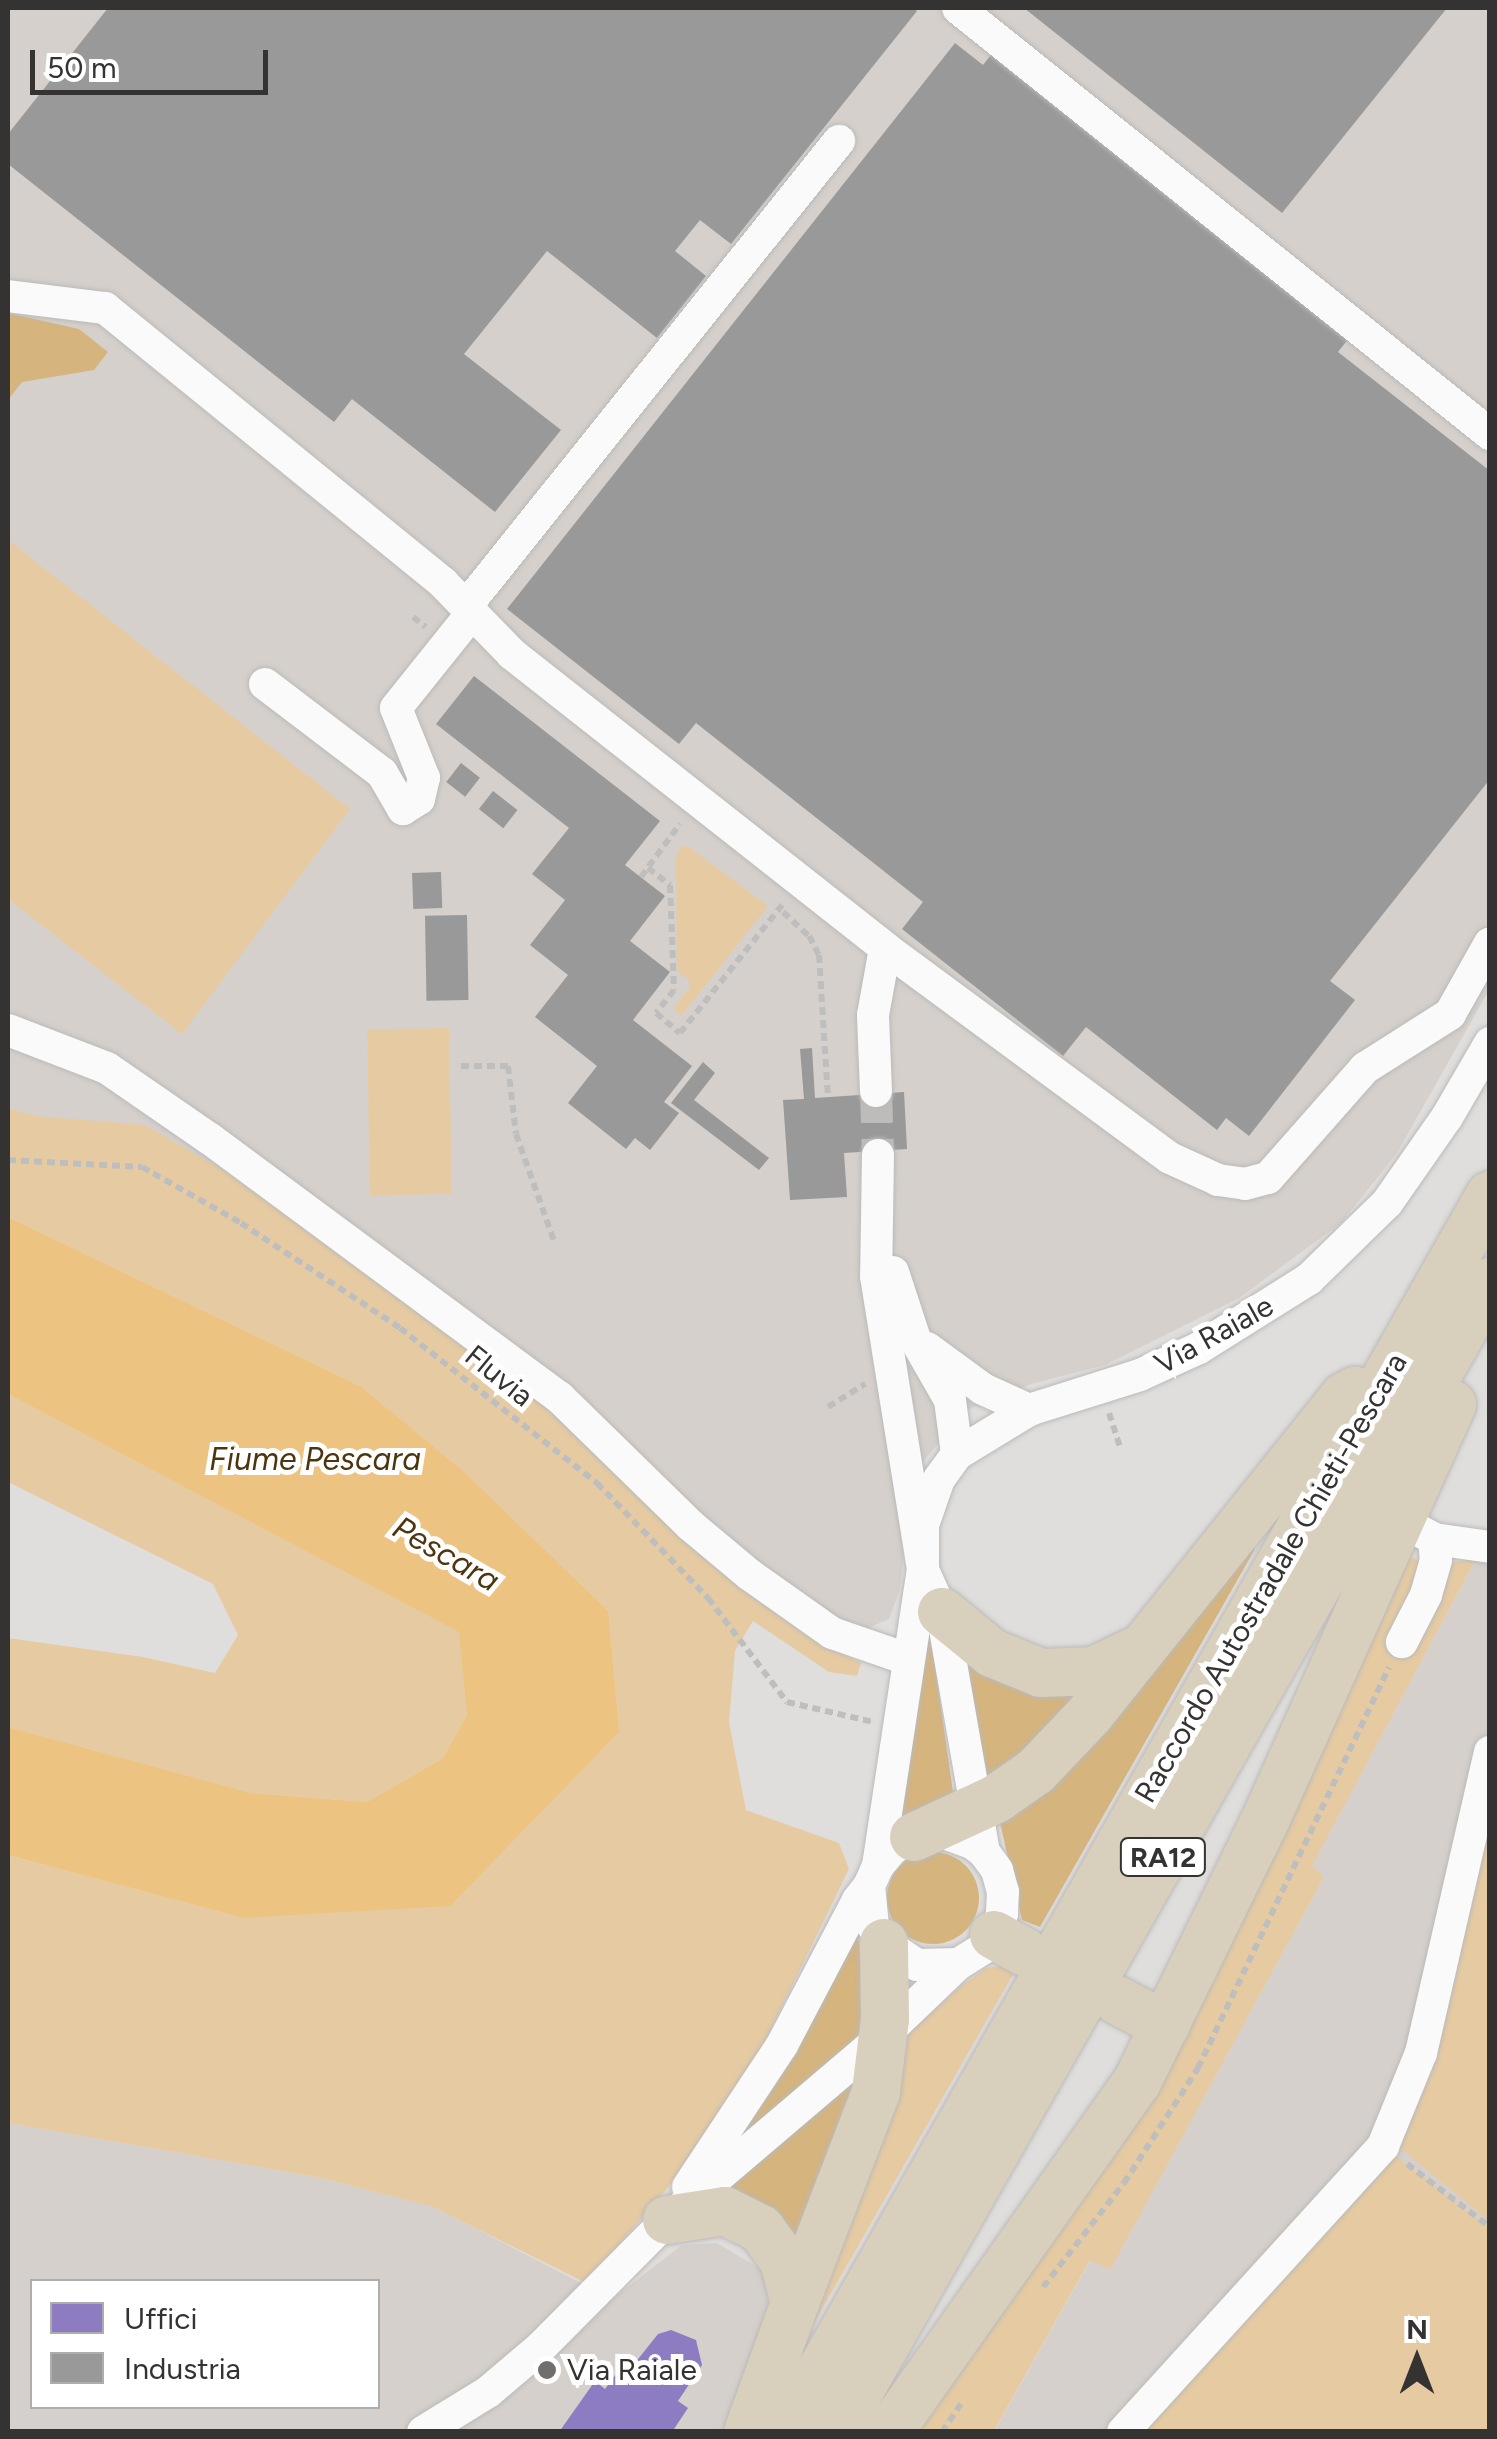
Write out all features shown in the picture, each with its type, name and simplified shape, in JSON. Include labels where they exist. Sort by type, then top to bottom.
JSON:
[{"type":"highway","name":"Raccordo Autostradale Chieti-Pescara","points":[[786,2432],[1490,1195]]},
{"type":"highway","name":"Raccordo Autostradale Chieti-Pescara","points":[[836,2432],[1490,1282]]},
{"type":"highway","points":[[889,2432],[1136,2082],[1264,1823],[1416,1530],[1448,1413],[1490,1335]]},
{"type":"highway","points":[[887,1863],[980,1830],[1143,1647],[1344,1397],[1388,1372]]},
{"type":"highway","points":[[932,1591],[992,1654],[1041,1673],[1094,1671],[1143,1647]]},
{"type":"highway","points":[[748,2432],[876,2092],[884,2035],[884,1943]]},
{"type":"highway","points":[[1118,2000],[1166,2026]]},
{"type":"highway","points":[[666,2220],[725,2212],[761,2229],[784,2261],[795,2303]]},
{"type":"street","points":[[958,8],[1490,434]]},
{"type":"street","points":[[265,684],[382,773],[404,809],[420,799],[424,778],[396,708],[838,141]]},
{"type":"street","points":[[8,296],[106,308],[470,609],[512,654],[885,948],[1170,1158],[1218,1180],[1245,1184],[1268,1178],[1365,1068],[1450,1014],[1490,943]]},
{"type":"street","points":[[876,1091],[873,1015],[885,948]]},
{"type":"street","points":[[8,1030],[106,1068],[210,1139],[559,1397],[690,1525],[750,1575],[832,1633],[907,1659]]},
{"type":"street","name":"Via Raiale","points":[[423,2432],[488,2392],[541,2347],[666,2220],[884,2035],[958,1964],[984,1948],[1010,1944],[1002,1914],[1003,1892],[980,1830],[932,1591],[926,1507],[957,1454],[1030,1410],[1140,1375],[1200,1348],[1308,1279],[1396,1190],[1448,1117],[1490,1043]]},
{"type":"street","points":[[878,1154],[876,1276],[932,1591]]},
{"type":"street","points":[[880,1215],[915,1339],[950,1400],[957,1454]]},
{"type":"street","points":[[915,1339],[983,1389],[1030,1410]]},
{"type":"street","points":[[896,1380],[926,1428],[957,1454]]},
{"type":"street","points":[[1416,1530],[1490,1547]]},
{"type":"street","points":[[1402,1642],[1426,1595],[1436,1560],[1416,1530]]},
{"type":"street","name":"Via Raiale","points":[[666,2220],[782,2045],[858,1900],[887,1863],[907,1659],[932,1591]]},
{"type":"street","points":[[1123,2432],[1383,2146],[1421,2053],[1490,1752]]},
{"type":"street","points":[[887,1863],[873,1926],[884,1943],[917,1966],[958,1964]]},
{"type":"path","points":[[413,616],[447,644]]},
{"type":"path","points":[[665,817],[693,839]]},
{"type":"path","points":[[641,877],[684,819]]},
{"type":"path","points":[[648,868],[670,885],[674,990],[656,1013],[680,1032],[786,900]]},
{"type":"path","points":[[765,897],[809,936],[819,956],[828,1097]]},
{"type":"path","points":[[461,1066],[508,1066],[516,1134],[554,1241]]},
{"type":"path","points":[[827,1087],[842,1086]]},
{"type":"path","name":"Fluvia","points":[[8,1160],[142,1167],[202,1198],[400,1328],[596,1483],[708,1598],[787,1702],[898,1727]]},
{"type":"path","points":[[1107,1405],[1121,1450]]},
{"type":"path","points":[[1383,2146],[1490,2228]]},
{"type":"shaded area","points":[[8,8],[1489,8],[1489,990],[1397,1153],[1341,1223],[1239,1298],[1105,1365],[1031,1384],[967,1410],[904,1484],[907,1527],[900,1589],[889,1619],[856,1633],[35,1116],[8,1108]]},
{"type":"shaded area","points":[[8,313],[79,329],[108,352],[94,370],[22,382],[8,400]]},
{"type":"shaded area","points":[[8,540],[350,809],[182,1034],[8,899]]},
{"type":"shaded area","points":[[681,846],[689,847],[768,906],[681,1016],[674,1008],[690,987],[689,980],[677,971],[676,858]]},
{"type":"shaded area","points":[[449,1028],[452,1194],[370,1195],[367,1029]]},
{"type":"shaded area","points":[[8,1108],[36,1116],[145,1125],[275,1200],[528,1387],[837,1651],[861,1663],[857,1676],[829,1672],[753,1621],[735,1651],[729,1722],[746,1810],[839,1843],[849,1869],[751,2070],[688,2164],[586,2283],[431,2206],[316,2177],[8,2123],[8,1855],[243,1918],[619,1731],[360,1386],[8,1217]]},
{"type":"shaded area","points":[[8,1394],[460,1632],[467,1715],[443,1758],[367,1802],[252,1793],[8,1727],[8,1638],[143,1657],[215,1673],[238,1635],[213,1584],[8,1482]]},
{"type":"shaded area","points":[[1489,1535],[1489,2431],[994,2432],[1091,2259],[1110,2269],[1324,1877],[1311,1867]]},
{"type":"shaded area","points":[[1246,1546],[1255,1549],[1040,1927],[1022,1920],[999,1818]]},
{"type":"shaded area","points":[[1400,1558],[1414,1558],[1425,1566],[1476,1559],[1312,1866],[1324,1877],[1110,2270],[1090,2260],[994,2431],[910,2432],[1155,2091],[1215,1979]]},
{"type":"shaded area","points":[[929,1623],[954,1799],[892,1825]]},
{"type":"shaded area","points":[[959,1646],[1104,1681],[988,1789]]},
{"type":"shaded area","points":[[1490,1800],[1489,2221],[1400,2148]]},
{"type":"shaded area","points":[[933,1852],[951,1856],[965,1866],[975,1880],[979,1898],[975,1916],[965,1930],[951,1940],[933,1944],[915,1940],[901,1930],[891,1916],[887,1898],[891,1880],[901,1866],[915,1856]]},
{"type":"shaded area","points":[[857,1921],[866,2029],[731,2149]]},
{"type":"shaded area","points":[[1002,1966],[1015,1971],[785,2374],[896,2044],[961,1986],[986,1968]]},
{"type":"shaded area","points":[[868,2066],[798,2260],[713,2198]]},
{"type":"shaded area","points":[[8,2123],[316,2177],[432,2206],[612,2299],[682,2245],[717,2243],[764,2271],[769,2309],[726,2431],[8,2431]]},
{"type":"shaded area","points":[[1383,2146],[1489,2227],[1489,2431],[1123,2432]]},
{"type":"water","name":"Fiume Pescara","points":[[8,1217],[360,1386],[464,1472],[608,1611],[619,1732],[450,1906],[243,1918],[8,1855],[8,1727],[252,1793],[367,1802],[443,1758],[467,1715],[459,1632],[8,1394]]},
{"type":"building: Uffici","points":[[671,2330],[696,2340],[702,2365],[678,2401],[688,2408],[672,2432],[559,2432],[595,2381],[605,2389],[624,2363],[631,2368],[658,2334]]},
{"type":"building: Industria","points":[[108,8],[917,11],[731,244],[700,220],[675,251],[706,276],[657,338],[547,251],[464,354],[561,430],[495,512],[352,399],[334,422],[8,164],[8,134]]},
{"type":"building: Industria","points":[[1024,8],[1447,8],[1282,213]]},
{"type":"building: Industria","points":[[955,43],[983,65],[994,51],[1353,333],[1338,352],[1490,471],[1490,779],[1330,981],[1355,1000],[1249,1136],[1226,1118],[1217,1130],[1086,1027],[1063,1056],[902,929],[923,902],[696,723],[679,744],[507,609]]},
{"type":"building: Industria","points":[[474,676],[660,821],[625,865],[665,896],[630,941],[670,972],[633,1020],[692,1066],[664,1102],[679,1113],[650,1150],[635,1138],[626,1149],[568,1103],[597,1066],[535,1017],[568,975],[530,945],[565,900],[532,874],[569,828],[436,724]]},
{"type":"building: Industria","points":[[461,763],[480,778],[465,797],[446,782]]},
{"type":"building: Industria","points":[[493,791],[517,810],[503,828],[479,809]]},
{"type":"building: Industria","points":[[441,872],[442,908],[413,909],[412,873]]},
{"type":"building: Industria","points":[[467,915],[468,1000],[426,1001],[425,916]]},
{"type":"building: Industria","points":[[812,1048],[815,1098],[904,1092],[907,1149],[844,1153],[847,1197],[790,1200],[783,1100],[804,1099],[800,1049]]},
{"type":"building: Industria","points":[[703,1062],[715,1073],[694,1100],[769,1158],[759,1170],[671,1103]]},
{"type":"tunnel","points":[[876,1091],[878,1155]]},
{"type":"place","name":"Via Raiale","points":[[547,2370]]},
{"type":"water label","name":"Pescara","points":[[446,1554]]}]
